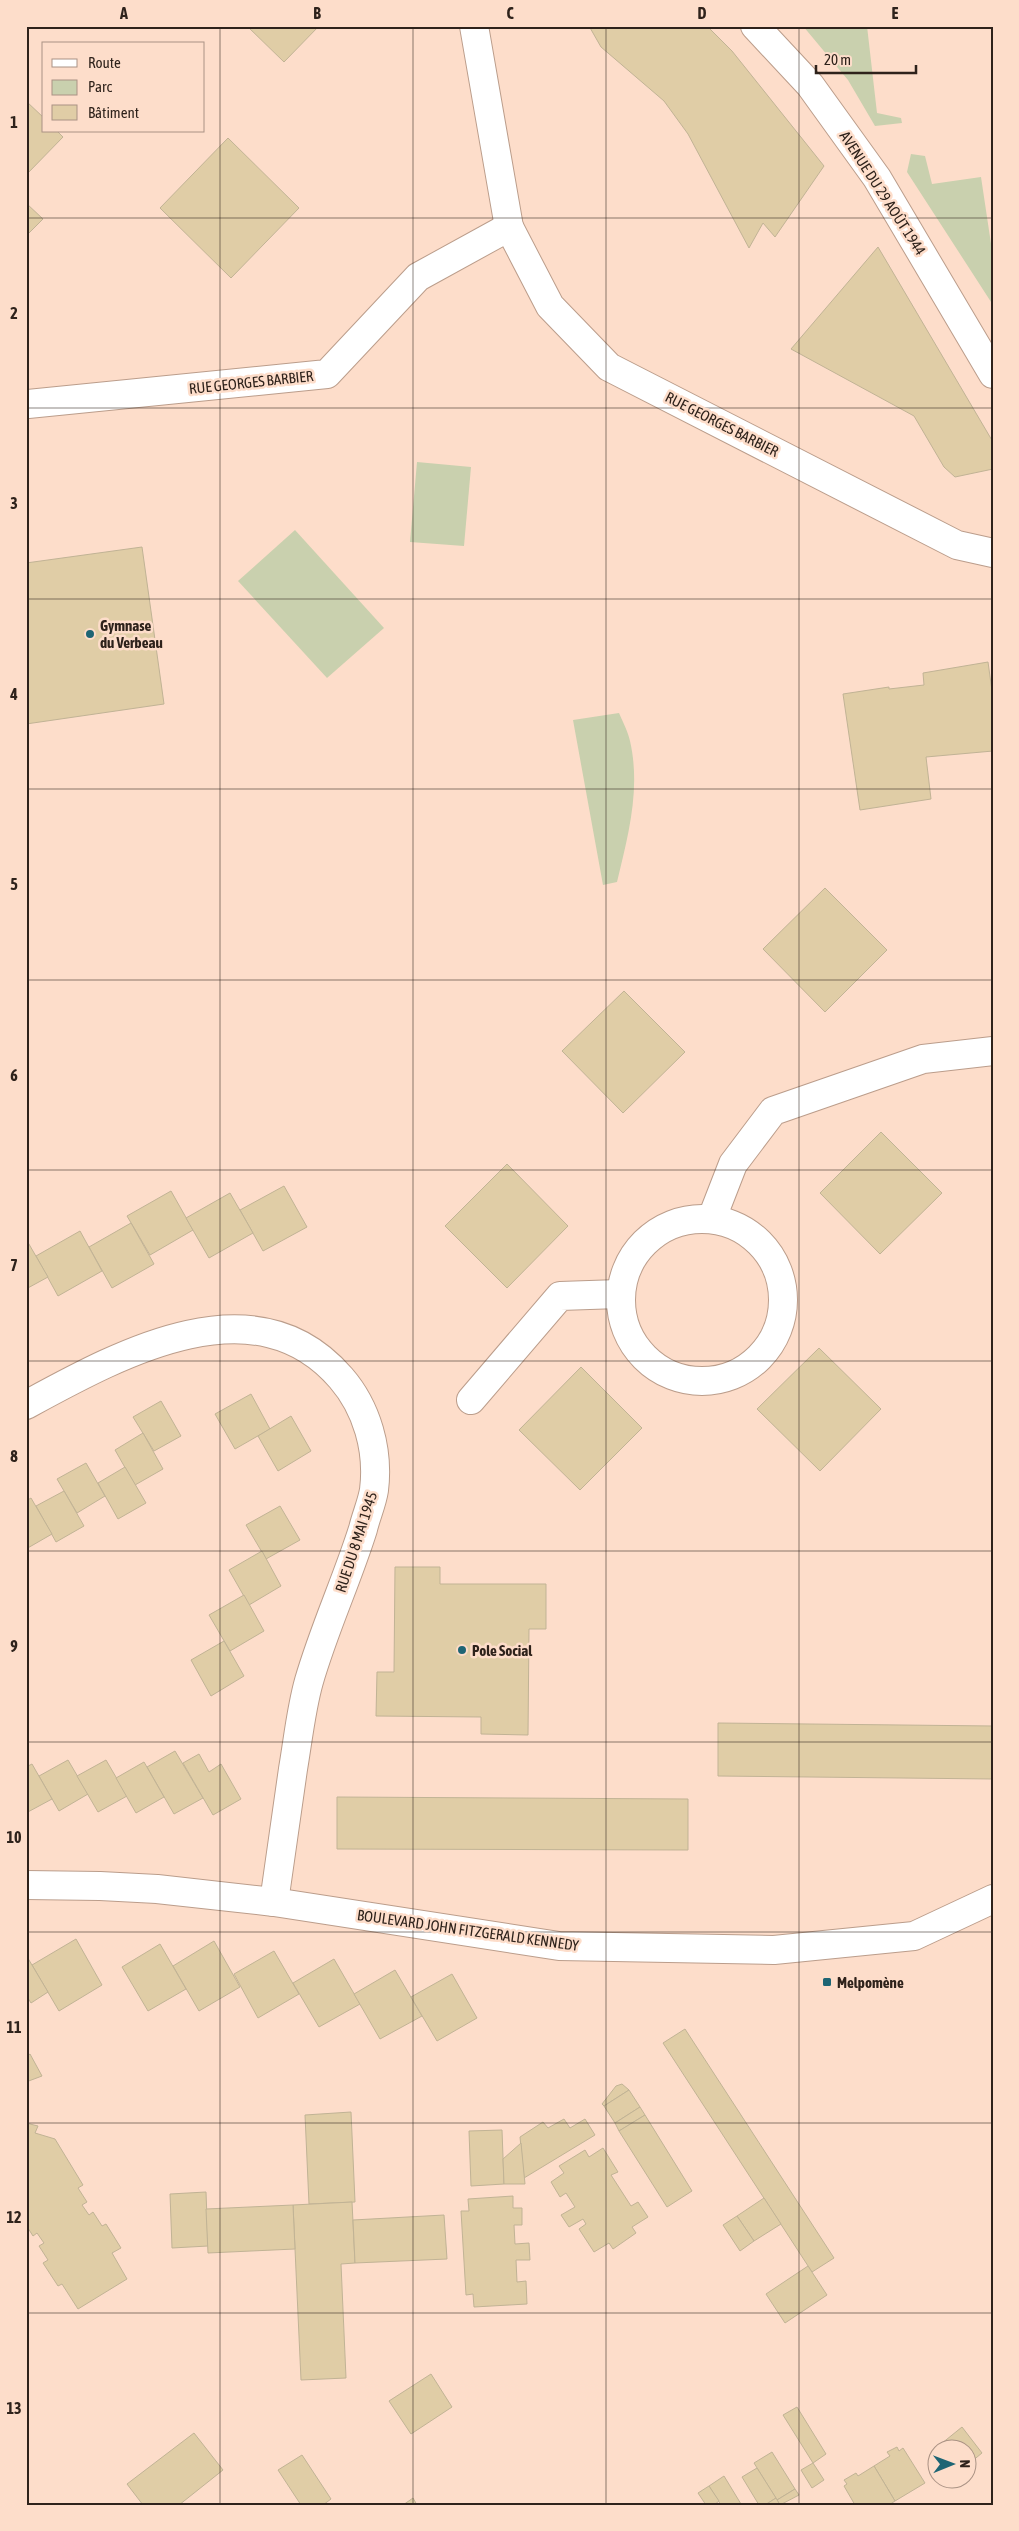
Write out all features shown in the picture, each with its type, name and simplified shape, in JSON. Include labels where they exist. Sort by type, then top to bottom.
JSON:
[{"type":"street","name":"RUE GEORGES BARBIER","points":[[474,26],[509,227],[550,306],[609,367],[957,545],[993,554]]},
{"type":"street","name":"AVENUE DU 29 AOÛT 1944","points":[[755,26],[810,84],[877,178],[993,374]]},
{"type":"street","name":"RUE GEORGES BARBIER","points":[[28,404],[327,374],[418,277],[509,227]]},
{"type":"street","points":[[712,1218],[733,1164],[774,1111],[923,1059],[993,1051]]},
{"type":"street","points":[[712,1218],[756,1237],[781,1277],[781,1325],[754,1365],[710,1383],[663,1374],[629,1340],[619,1294],[634,1252],[668,1224],[712,1218]]},
{"type":"street","points":[[471,1400],[560,1296],[619,1294]]},
{"type":"street","name":"RUE DU 8 MAI 1945","points":[[26,1405],[126,1356],[168,1340],[223,1329],[255,1330],[282,1336],[329,1364],[353,1392],[367,1418],[374,1455],[374,1491],[358,1546],[308,1684],[299,1730],[274,1902]]},
{"type":"street","name":"BOULEVARD JOHN FITZGERALD KENNEDY","points":[[26,1885],[157,1889],[274,1902],[559,1946],[774,1950],[914,1936],[993,1900]]},
{"type":"green space","points":[[803,26],[867,26],[877,113],[901,118],[902,123],[875,126],[848,80]]},
{"type":"green space","points":[[911,154],[925,156],[932,184],[981,177],[993,257],[993,305],[907,172]]},
{"type":"green space","points":[[417,462],[471,467],[464,546],[410,542]]},
{"type":"green space","points":[[295,530],[384,628],[327,678],[238,581]]},
{"type":"green space","points":[[619,713],[630,741],[633,759],[634,795],[629,830],[617,882],[603,885],[573,720]]},
{"type":"building","points":[[247,26],[319,26],[284,62]]},
{"type":"building","points":[[589,26],[707,26],[732,51],[824,166],[775,237],[763,223],[749,248],[688,134],[664,101],[601,47]]},
{"type":"building","points":[[26,101],[42,116],[42,132],[58,132],[63,137],[26,175]]},
{"type":"building","points":[[228,138],[299,208],[231,278],[160,208]]},
{"type":"building","points":[[26,203],[43,219],[26,236]]},
{"type":"building","points":[[878,247],[993,442],[993,469],[955,477],[944,467],[914,416],[791,349]]},
{"type":"building","name":"Gymnase du Verbeau","points":[[142,547],[164,704],[26,724],[26,563]]},
{"type":"building","points":[[988,662],[993,698],[993,751],[926,757],[931,799],[860,810],[843,694],[889,687],[889,689],[924,685],[923,673]]},
{"type":"building","points":[[825,888],[887,950],[825,1012],[763,949]]},
{"type":"building","points":[[624,991],[685,1052],[623,1113],[562,1051]]},
{"type":"building","points":[[881,1132],[942,1193],[880,1254],[820,1193]]},
{"type":"building","points":[[507,1164],[568,1226],[507,1288],[445,1226]]},
{"type":"building","points":[[284,1186],[307,1227],[263,1251],[240,1210]]},
{"type":"building","points":[[171,1191],[193,1230],[150,1255],[127,1216]]},
{"type":"building","points":[[230,1193],[253,1233],[209,1258],[186,1218]]},
{"type":"building","points":[[131,1223],[154,1264],[112,1288],[89,1247]]},
{"type":"building","points":[[80,1231],[102,1271],[58,1296],[36,1256]]},
{"type":"building","points":[[26,1239],[48,1277],[26,1289]]},
{"type":"building","points":[[819,1348],[881,1409],[820,1471],[757,1409]]},
{"type":"building","points":[[581,1367],[642,1428],[580,1490],[519,1430]]},
{"type":"building","points":[[251,1394],[270,1429],[235,1449],[215,1414]]},
{"type":"building","points":[[161,1401],[181,1436],[154,1451],[133,1417]]},
{"type":"building","points":[[291,1416],[311,1451],[278,1471],[258,1436]]},
{"type":"building","points":[[143,1433],[163,1469],[135,1485],[115,1450]]},
{"type":"building","points":[[86,1463],[105,1496],[77,1513],[57,1479]]},
{"type":"building","points":[[125,1467],[146,1503],[118,1519],[98,1483]]},
{"type":"building","points":[[64,1491],[84,1526],[56,1542],[36,1506]]},
{"type":"building","points":[[31,1498],[52,1534],[26,1549],[26,1501]]},
{"type":"building","points":[[280,1506],[300,1540],[266,1559],[246,1525]]},
{"type":"building","points":[[262,1551],[281,1586],[249,1605],[229,1570]]},
{"type":"building","name":"Pole Social","points":[[395,1567],[440,1567],[440,1584],[546,1584],[546,1629],[529,1629],[528,1735],[481,1734],[481,1717],[376,1716],[377,1672],[394,1672]]},
{"type":"building","points":[[244,1595],[264,1631],[230,1651],[209,1615]]},
{"type":"building","points":[[224,1641],[244,1676],[211,1696],[191,1660]]},
{"type":"building","points":[[718,1723],[993,1726],[993,1779],[718,1776]]},
{"type":"building","points":[[175,1751],[203,1798],[174,1814],[147,1767]]},
{"type":"building","points":[[199,1754],[209,1772],[221,1764],[241,1799],[213,1815],[183,1763]]},
{"type":"building","points":[[68,1760],[88,1794],[59,1811],[39,1776]]},
{"type":"building","points":[[106,1760],[127,1796],[98,1812],[77,1776]]},
{"type":"building","points":[[144,1762],[164,1797],[136,1813],[116,1778]]},
{"type":"building","points":[[32,1764],[52,1799],[26,1813],[26,1767]]},
{"type":"building","points":[[337,1797],[688,1799],[688,1850],[337,1849]]},
{"type":"building","points":[[76,1939],[102,1985],[59,2011],[32,1965]]},
{"type":"building","points":[[214,1941],[240,1987],[199,2011],[173,1966]]},
{"type":"building","points":[[160,1944],[186,1989],[148,2011],[122,1967]]},
{"type":"building","points":[[274,1951],[299,1994],[258,2018],[234,1974]]},
{"type":"building","points":[[26,1955],[48,1992],[31,2003],[26,1995]]},
{"type":"building","points":[[334,1959],[360,2004],[319,2027],[293,1983]]},
{"type":"building","points":[[395,1970],[422,2016],[380,2039],[354,1994]]},
{"type":"building","points":[[452,1974],[477,2018],[437,2041],[411,1997]]},
{"type":"building","points":[[685,2029],[834,2258],[812,2272],[663,2043]]},
{"type":"building","points":[[30,2054],[42,2076],[26,2082],[26,2057]]},
{"type":"building","points":[[622,2084],[629,2090],[604,2106],[602,2104],[616,2086]]},
{"type":"building","points":[[629,2090],[640,2107],[615,2123],[604,2106]]},
{"type":"building","points":[[640,2107],[645,2115],[619,2131],[615,2123]]},
{"type":"building","points":[[351,2112],[355,2202],[309,2204],[305,2115]]},
{"type":"building","points":[[645,2115],[692,2191],[667,2207],[619,2131]]},
{"type":"building","points":[[564,2119],[570,2128],[585,2119],[595,2135],[524,2178],[520,2137],[543,2122],[548,2128]]},
{"type":"building","points":[[26,2123],[38,2126],[35,2133],[55,2139],[83,2185],[78,2188],[87,2202],[82,2205],[89,2215],[93,2212],[102,2226],[106,2224],[121,2248],[112,2253],[127,2279],[78,2309],[62,2284],[58,2286],[43,2263],[48,2260],[39,2246],[44,2243],[37,2233],[33,2236],[26,2225]]},
{"type":"building","points":[[502,2130],[504,2184],[471,2186],[469,2131]]},
{"type":"building","points":[[521,2143],[525,2184],[504,2184],[503,2159]]},
{"type":"building","points":[[603,2148],[618,2172],[611,2175],[631,2206],[638,2202],[648,2217],[632,2227],[636,2233],[613,2249],[609,2243],[594,2252],[579,2229],[586,2224],[583,2219],[569,2227],[561,2215],[575,2207],[566,2193],[560,2197],[551,2182],[564,2173],[559,2166],[585,2150],[589,2157]]},
{"type":"building","points":[[206,2192],[208,2246],[172,2248],[170,2194]]},
{"type":"building","points":[[513,2196],[513,2208],[522,2208],[522,2225],[514,2225],[515,2244],[529,2243],[530,2260],[516,2260],[517,2282],[526,2281],[527,2304],[474,2307],[473,2294],[466,2295],[461,2211],[469,2211],[468,2199]]},
{"type":"building","points":[[764,2198],[781,2224],[754,2241],[737,2216]]},
{"type":"building","points":[[352,2202],[355,2263],[341,2264],[346,2378],[301,2380],[293,2205]]},
{"type":"building","points":[[293,2205],[295,2249],[208,2253],[206,2209]]},
{"type":"building","points":[[444,2215],[447,2259],[355,2263],[353,2220]]},
{"type":"building","points":[[737,2216],[754,2241],[740,2251],[723,2225]]},
{"type":"building","points":[[808,2266],[827,2295],[785,2323],[766,2294]]},
{"type":"building","points":[[431,2374],[452,2407],[411,2434],[389,2401]]},
{"type":"building","points":[[797,2407],[826,2454],[813,2463],[783,2415]]},
{"type":"building","points":[[962,2427],[970,2438],[948,2438]]},
{"type":"building","points":[[194,2433],[223,2470],[179,2505],[143,2505],[127,2484]]},
{"type":"building","points":[[976,2445],[982,2453],[976,2458]]},
{"type":"building","points":[[897,2447],[899,2451],[903,2448],[925,2483],[895,2501],[874,2466],[890,2456],[887,2452]]},
{"type":"building","points":[[772,2452],[795,2489],[777,2500],[754,2463]]},
{"type":"building","points":[[302,2455],[331,2499],[323,2505],[301,2505],[278,2470]]},
{"type":"building","points":[[813,2463],[824,2480],[812,2488],[801,2470]]},
{"type":"building","points":[[874,2466],[895,2501],[889,2505],[855,2505],[844,2486],[847,2484],[844,2480],[856,2473],[858,2476]]},
{"type":"building","points":[[757,2468],[776,2498],[765,2505],[759,2505],[742,2477]]},
{"type":"building","points":[[724,2476],[741,2504],[721,2505],[709,2486]]},
{"type":"building","points":[[709,2486],[719,2501],[714,2505],[706,2505],[698,2493]]},
{"type":"building","points":[[795,2489],[799,2495],[780,2505],[777,2500]]},
{"type":"building","points":[[413,2498],[417,2505],[403,2505]]},
{"type":"building","points":[[776,2498],[780,2505],[765,2505]]},
{"type":"place","name":"Gymnase du Verbeau","points":[[90,634]]},
{"type":"place","name":"Pole Social","points":[[462,1650]]},
{"type":"place","name":"Melpomène","points":[[827,1982]]}]
